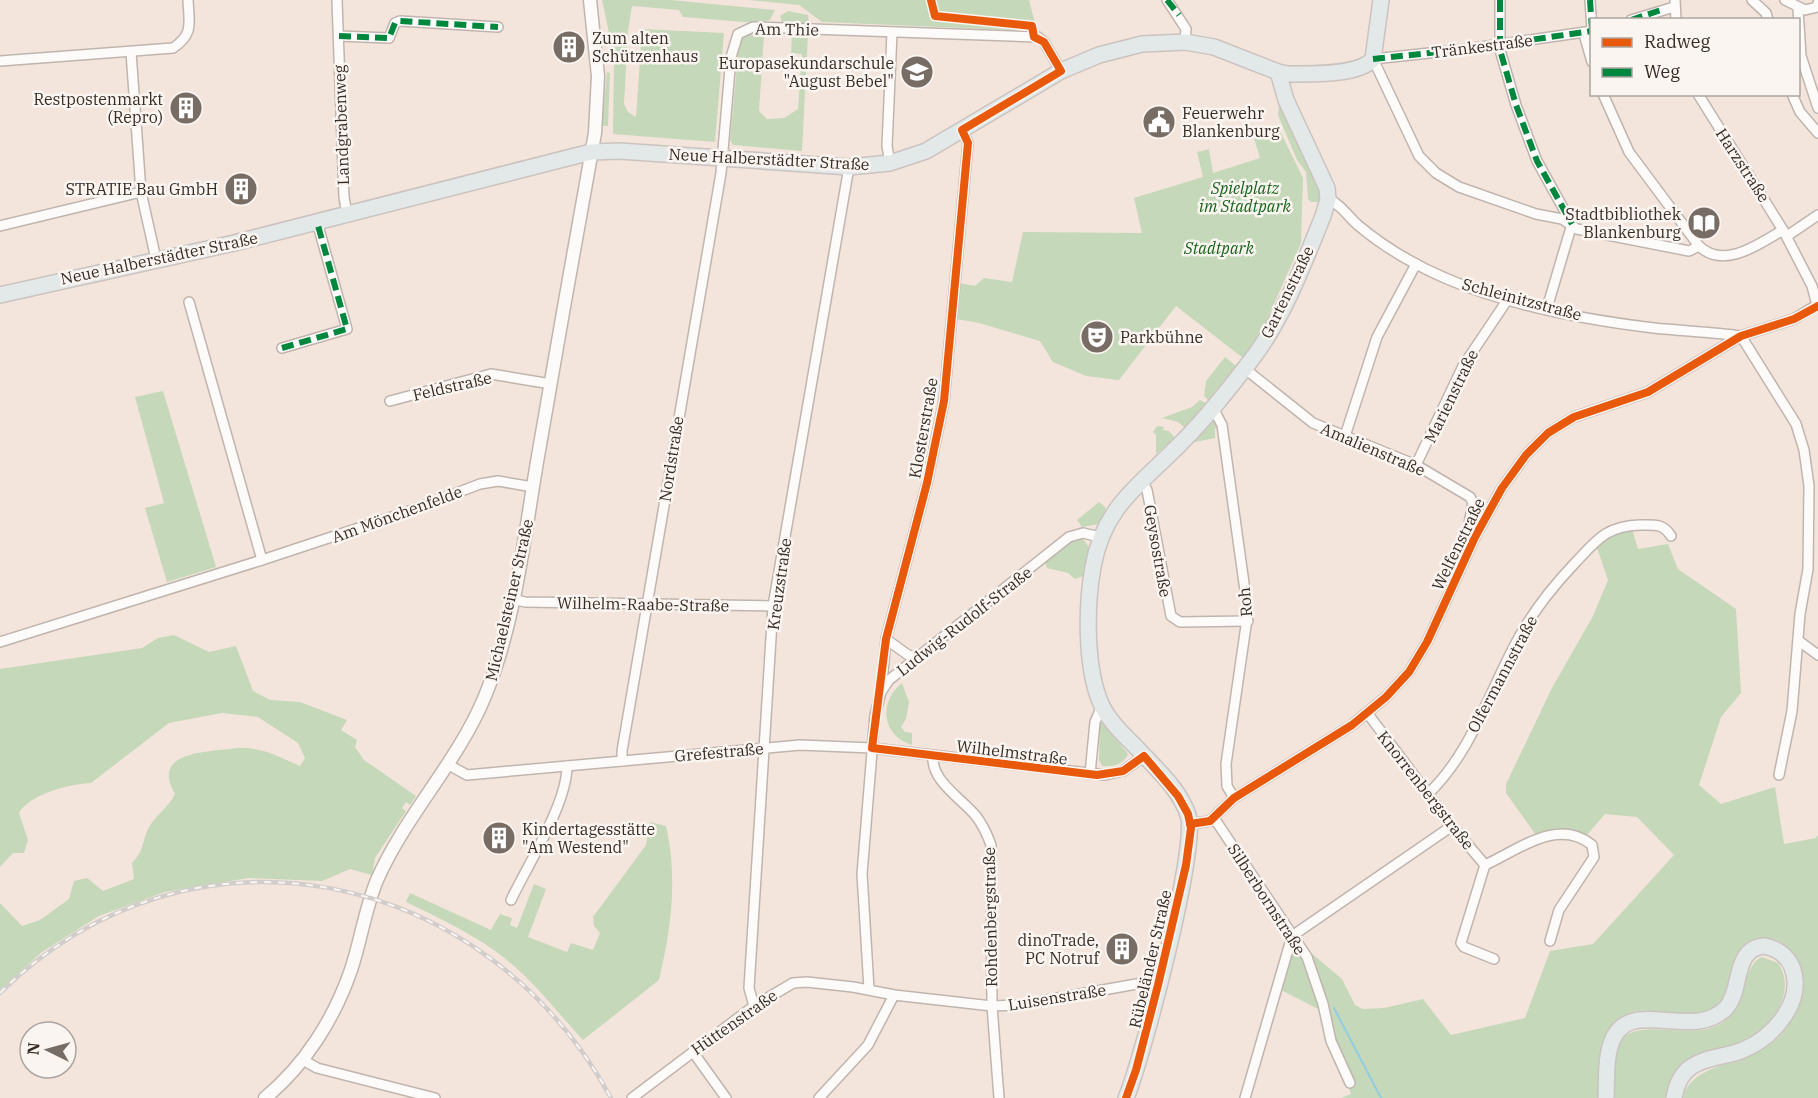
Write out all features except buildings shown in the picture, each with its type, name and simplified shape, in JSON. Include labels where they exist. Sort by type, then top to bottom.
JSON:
[{"type":"main road","points":[[1373,59],[1381,0]]},
{"type":"main road","name":"Neue Halberstädter Straße","points":[[0,295],[317,222],[591,152],[849,166],[890,163],[916,155],[1061,72],[1100,54],[1127,47],[1185,42],[1223,50],[1278,72],[1309,74],[1347,70],[1369,64],[1373,59]]},
{"type":"main road","points":[[1278,72],[1286,100],[1325,181],[1328,199]]},
{"type":"main road","name":"Gartenstraße","points":[[1102,706],[1095,682],[1089,626],[1091,578],[1100,537],[1113,511],[1141,480],[1182,442],[1245,368],[1279,315],[1328,199]]},
{"type":"main road","points":[[1102,706],[1179,796],[1190,824]]},
{"type":"main road","name":"Rübeländer Straße","points":[[1126,1098],[1138,1063],[1158,985],[1186,865],[1190,824]]},
{"type":"main road","points":[[1606,1098],[1609,1049],[1613,1038],[1624,1026],[1641,1019],[1686,1023],[1715,1018],[1731,1002],[1741,964],[1748,952],[1764,946],[1780,952],[1791,965],[1794,980],[1792,1000],[1782,1019],[1753,1045],[1692,1066],[1679,1082],[1674,1098]]},
{"type":"street","points":[[0,61],[173,48],[183,41],[189,31],[188,0]]},
{"type":"street","name":"Landgrabenweg","points":[[337,0],[343,186],[347,214]]},
{"type":"street","name":"Michaelsteiner Straße","points":[[265,1098],[303,1060],[342,992],[368,904],[389,855],[475,719],[495,671],[512,600],[533,487],[591,152],[598,94],[590,0]]},
{"type":"street","points":[[1167,0],[1186,29],[1185,42]]},
{"type":"street","points":[[1500,0],[1499,45],[1516,105],[1537,161],[1572,224],[1547,308]]},
{"type":"street","points":[[1589,32],[1590,0]]},
{"type":"street","points":[[1752,0],[1766,13],[1767,18]]},
{"type":"street","points":[[1785,0],[1798,9],[1806,10],[1817,7],[1818,3]]},
{"type":"street","points":[[1636,18],[1675,4]]},
{"type":"street","points":[[1798,9],[1799,18]]},
{"type":"street","points":[[339,36],[389,38],[395,23],[400,21],[498,27]]},
{"type":"street","name":"Am Thie","points":[[723,158],[733,46],[738,34],[744,29],[753,27],[1038,37],[1044,42],[1061,72]]},
{"type":"street","name":"Tränkestraße","points":[[1373,59],[1589,32]]},
{"type":"street","points":[[890,163],[887,146],[892,33]]},
{"type":"street","points":[[1800,40],[1801,56],[1818,108]]},
{"type":"street","points":[[131,52],[141,192],[156,260]]},
{"type":"street","points":[[1373,59],[1412,144],[1436,173],[1472,194],[1572,224],[1582,230],[1689,251],[1699,246]]},
{"type":"street","points":[[1604,96],[1629,152],[1708,255],[1733,254],[1754,247],[1818,215]]},
{"type":"street","name":"Harzstraße","points":[[1699,96],[1785,232],[1812,286],[1817,306]]},
{"type":"street","points":[[1793,96],[1800,112],[1818,133]]},
{"type":"street","name":"Klosterstraße","points":[[881,692],[886,639],[927,483],[944,401],[968,143],[962,130]]},
{"type":"street","name":"Nordstraße","points":[[622,761],[621,751],[723,158]]},
{"type":"street","name":"Kreuzstraße","points":[[754,1006],[749,988],[774,606],[849,166]]},
{"type":"street","points":[[0,226],[141,192]]},
{"type":"street","name":"Schleinitzstraße","points":[[1328,199],[1336,202],[1359,226],[1416,264],[1448,279],[1508,299],[1651,328],[1741,336]]},
{"type":"street","points":[[282,348],[347,329],[317,222]]},
{"type":"street","points":[[1345,436],[1377,337],[1416,264]]},
{"type":"street","name":"Marienstraße","points":[[1416,465],[1463,366],[1508,299]]},
{"type":"street","points":[[189,302],[262,560]]},
{"type":"street","name":"Welfenstraße","points":[[1214,818],[1234,798],[1368,714],[1409,672],[1426,642],[1475,537],[1513,472],[1548,433],[1574,417],[1648,392],[1741,336],[1794,320],[1817,306]]},
{"type":"street","points":[[1741,336],[1791,415],[1804,450],[1809,486],[1809,542],[1792,711],[1779,774]]},
{"type":"street","name":"Amalienstraße","points":[[1245,368],[1302,416],[1416,465],[1470,497],[1473,503],[1468,529],[1475,537]]},
{"type":"street","name":"Feldstraße","points":[[390,401],[491,374],[551,384]]},
{"type":"street","name":"Roh","points":[[1213,408],[1222,425],[1248,621],[1226,764],[1227,786],[1234,798]]},
{"type":"street","name":"Geysostraße","points":[[1141,480],[1147,490],[1171,616],[1180,622],[1248,621]]},
{"type":"street","name":"Am Mönchenfelde","points":[[0,642],[262,560],[489,481],[533,487]]},
{"type":"street","name":"Olfermannstraße","points":[[1428,794],[1441,782],[1477,726],[1522,631],[1567,572],[1599,538],[1612,530],[1626,526],[1657,524],[1668,530],[1671,536]]},
{"type":"street","name":"Ludwig-Rudolf-Straße","points":[[869,989],[862,874],[875,716],[881,692],[889,680],[916,657],[1069,537],[1083,533],[1100,537]]},
{"type":"street","name":"Wilhelm-Raabe-Straße","points":[[512,600],[647,605],[774,606]]},
{"type":"street","points":[[886,639],[908,655],[916,657]]},
{"type":"street","points":[[1799,641],[1818,655]]},
{"type":"street","points":[[1090,774],[1096,716],[1102,706]]},
{"type":"street","name":"Knorrenbergstraße","points":[[1368,714],[1452,826],[1485,865]]},
{"type":"street","name":"Grefestraße","points":[[447,764],[467,774],[800,745],[872,748]]},
{"type":"street","name":"Wilhelmstraße","points":[[872,748],[1105,776],[1123,771],[1144,756]]},
{"type":"street","name":"Rohdenbergstraße","points":[[933,756],[932,765],[936,774],[975,815],[985,829],[991,845],[992,1006],[999,1098]]},
{"type":"street","points":[[511,900],[560,800],[567,778],[567,766]]},
{"type":"street","points":[[1190,824],[1214,818]]},
{"type":"street","name":"Silberbornstraße","points":[[1214,818],[1310,966],[1323,1004],[1331,1041],[1350,1083]]},
{"type":"street","points":[[1245,1098],[1292,936],[1452,826]]},
{"type":"street","name":"Knorrenbergstraße","points":[[1494,959],[1464,947],[1461,943],[1485,865],[1536,839],[1570,833],[1592,845],[1594,857],[1559,910],[1550,940]]},
{"type":"street","name":"Hüttenstraße","points":[[632,1098],[754,1006],[794,983],[807,982],[869,989],[894,996],[992,1006]]},
{"type":"street","name":"Luisenstraße","points":[[992,1006],[1019,1005],[1142,983],[1158,985]]},
{"type":"street","points":[[819,1098],[868,1045],[894,996]]},
{"type":"street","points":[[693,1052],[726,1098]]},
{"type":"street","points":[[303,1060],[317,1068],[435,1098]]},
{"type":"green space","points":[[602,0],[671,0],[775,10],[770,20],[756,23],[683,17],[679,10],[632,6],[628,31],[624,104],[628,112],[636,117],[642,29],[724,33],[715,142],[613,134],[614,56]]},
{"type":"green space","points":[[749,0],[1029,0],[1037,31],[822,22],[799,5]]},
{"type":"green space","points":[[788,11],[808,15],[809,26],[783,25],[780,16]]},
{"type":"green space","points":[[751,34],[764,36],[759,111],[767,119],[784,118],[798,109],[802,54],[791,53],[792,34],[808,34],[802,151],[733,145],[730,140],[739,44],[743,37]]},
{"type":"green space","points":[[607,72],[610,73],[608,126],[602,126],[602,122]]},
{"type":"green space","points":[[1279,105],[1319,182],[1321,202],[1311,202],[1308,199],[1306,172],[1297,160],[1278,115]]},
{"type":"green space","name":"Stadtpark","points":[[1277,125],[1303,178],[1301,243],[1266,322],[1243,358],[1176,306],[1119,380],[1086,376],[1053,362],[1040,341],[979,323],[956,319],[959,283],[975,286],[984,278],[1012,282],[1023,232],[1142,233],[1134,198],[1203,177],[1197,152],[1209,149],[1213,173],[1260,158],[1253,135]]},
{"type":"green space","points":[[1225,357],[1236,366],[1208,400],[1204,396],[1206,381]]},
{"type":"green space","points":[[163,391],[216,567],[167,582],[145,508],[164,503],[135,397]]},
{"type":"green space","points":[[1200,400],[1206,403],[1185,428],[1178,422],[1162,418],[1192,407]]},
{"type":"green space","points":[[1213,418],[1218,427],[1215,428],[1215,438],[1195,442],[1193,438]]},
{"type":"green space","points":[[1157,426],[1164,427],[1163,430],[1169,431],[1175,438],[1156,454],[1156,435],[1153,432]]},
{"type":"green space","points":[[1099,502],[1106,508],[1099,524],[1082,527],[1077,520]]},
{"type":"green space","points":[[1632,529],[1638,549],[1668,544],[1678,569],[1736,609],[1741,693],[1721,717],[1699,785],[1721,804],[1775,787],[1784,844],[1816,838],[1818,835],[1818,1098],[1683,1098],[1691,1083],[1705,1072],[1762,1049],[1779,1036],[1792,1018],[1798,992],[1799,964],[1785,945],[1775,939],[1764,938],[1748,942],[1740,949],[1735,959],[1726,994],[1720,1004],[1710,1011],[1690,1015],[1637,1011],[1623,1016],[1613,1025],[1603,1051],[1600,1098],[1341,1098],[1351,1094],[1320,1010],[1281,990],[1291,955],[1310,952],[1342,979],[1355,1005],[1363,1009],[1384,1008],[1423,999],[1451,1035],[1525,1018],[1550,951],[1593,944],[1674,855],[1637,817],[1605,814],[1586,836],[1570,830],[1536,835],[1506,793],[1506,784],[1552,688],[1593,616],[1608,580],[1596,545],[1606,535]]},
{"type":"green space","points":[[1083,539],[1091,550],[1087,575],[1075,579],[1068,573],[1047,568],[1045,562],[1073,540]]},
{"type":"green space","points":[[174,635],[209,652],[236,646],[253,691],[270,700],[300,702],[347,720],[341,730],[357,740],[355,747],[364,760],[416,796],[410,805],[406,802],[402,808],[406,811],[375,858],[372,875],[350,869],[322,881],[248,878],[165,892],[99,916],[42,952],[0,990],[0,903],[22,926],[40,920],[69,899],[74,881],[87,878],[103,891],[134,879],[132,863],[141,850],[148,829],[175,794],[170,782],[169,772],[172,765],[197,753],[244,748],[267,752],[300,766],[305,758],[298,743],[258,717],[222,713],[169,723],[91,783],[51,791],[24,806],[19,813],[28,840],[24,853],[13,853],[0,867],[0,669],[142,648],[158,638]]},
{"type":"green space","points":[[902,683],[909,702],[906,719],[901,727],[905,732],[912,733],[912,745],[902,741],[894,734],[887,718],[889,699]]},
{"type":"green space","points":[[1100,719],[1128,754],[1123,761],[1117,764],[1102,766],[1099,760]]},
{"type":"green space","points":[[650,822],[666,826],[672,865],[670,923],[659,980],[583,1040],[537,988],[507,960],[471,935],[406,902],[410,893],[491,930],[500,914],[512,918],[510,925],[517,928],[534,884],[546,889],[528,937],[567,952],[571,943],[593,950],[600,933],[594,926],[593,917],[646,845]]},
{"type":"green space","points":[[1762,957],[1778,963],[1784,975],[1785,987],[1777,1011],[1760,1031],[1738,1044],[1685,1062],[1672,1078],[1667,1098],[1612,1098],[1616,1052],[1623,1039],[1633,1032],[1648,1029],[1698,1030],[1713,1027],[1727,1019],[1737,1004],[1751,967]]},
{"type":"waterway","points":[[1334,1008],[1381,1098]]},
{"type":"railway","points":[[0,993],[76,934],[159,897],[245,883],[331,888],[413,914],[490,958],[557,1020],[611,1098]]},
{"type":"marked path","points":[[1167,0],[1179,15]]},
{"type":"marked path","points":[[1500,0],[1500,50],[1516,105],[1537,161],[1572,224]]},
{"type":"marked path","points":[[1590,0],[1591,18]]},
{"type":"marked path","points":[[1637,18],[1664,9]]},
{"type":"marked path","points":[[339,36],[389,38],[395,23],[400,21],[498,27]]},
{"type":"marked path","points":[[1373,59],[1467,49],[1590,31]]},
{"type":"marked path","points":[[282,348],[347,329],[317,222]]},
{"type":"cycle path","points":[[931,0],[935,16],[1032,26],[1034,37],[1044,42],[1061,71],[962,130],[968,143],[944,401],[927,483],[886,639],[872,748],[1097,775],[1123,771],[1144,756],[1178,796],[1188,814],[1191,828],[1186,865],[1158,985],[1136,1070],[1126,1098]]},
{"type":"cycle path","points":[[1190,824],[1210,821],[1234,798],[1352,725],[1386,697],[1409,672],[1427,642],[1475,537],[1502,488],[1526,455],[1548,433],[1574,417],[1648,392],[1741,336],[1794,319],[1818,306]]},
{"type":"place","name":"Zum alten Schützenhaus","points":[[569,47]]},
{"type":"place","name":"Europasekundarschule \"August Bebel\"","points":[[917,72]]},
{"type":"place","name":"Restpostenmarkt (Repro)","points":[[186,108]]},
{"type":"place","name":"Feuerwehr Blankenburg","points":[[1159,122]]},
{"type":"place","name":"STRATIE Bau GmbH","points":[[241,189]]},
{"type":"place","name":"Stadtbibliothek Blankenburg","points":[[1704,223]]},
{"type":"place","name":"Parkbühne","points":[[1097,337]]},
{"type":"place","name":"Kindertagesstätte \"Am Westend\"","points":[[499,838]]},
{"type":"place","name":"dinoTrade, PC Notruf","points":[[1122,949]]},
{"type":"park label","name":"Spielplatz im Stadtpark","points":[[1245,197]]}]
